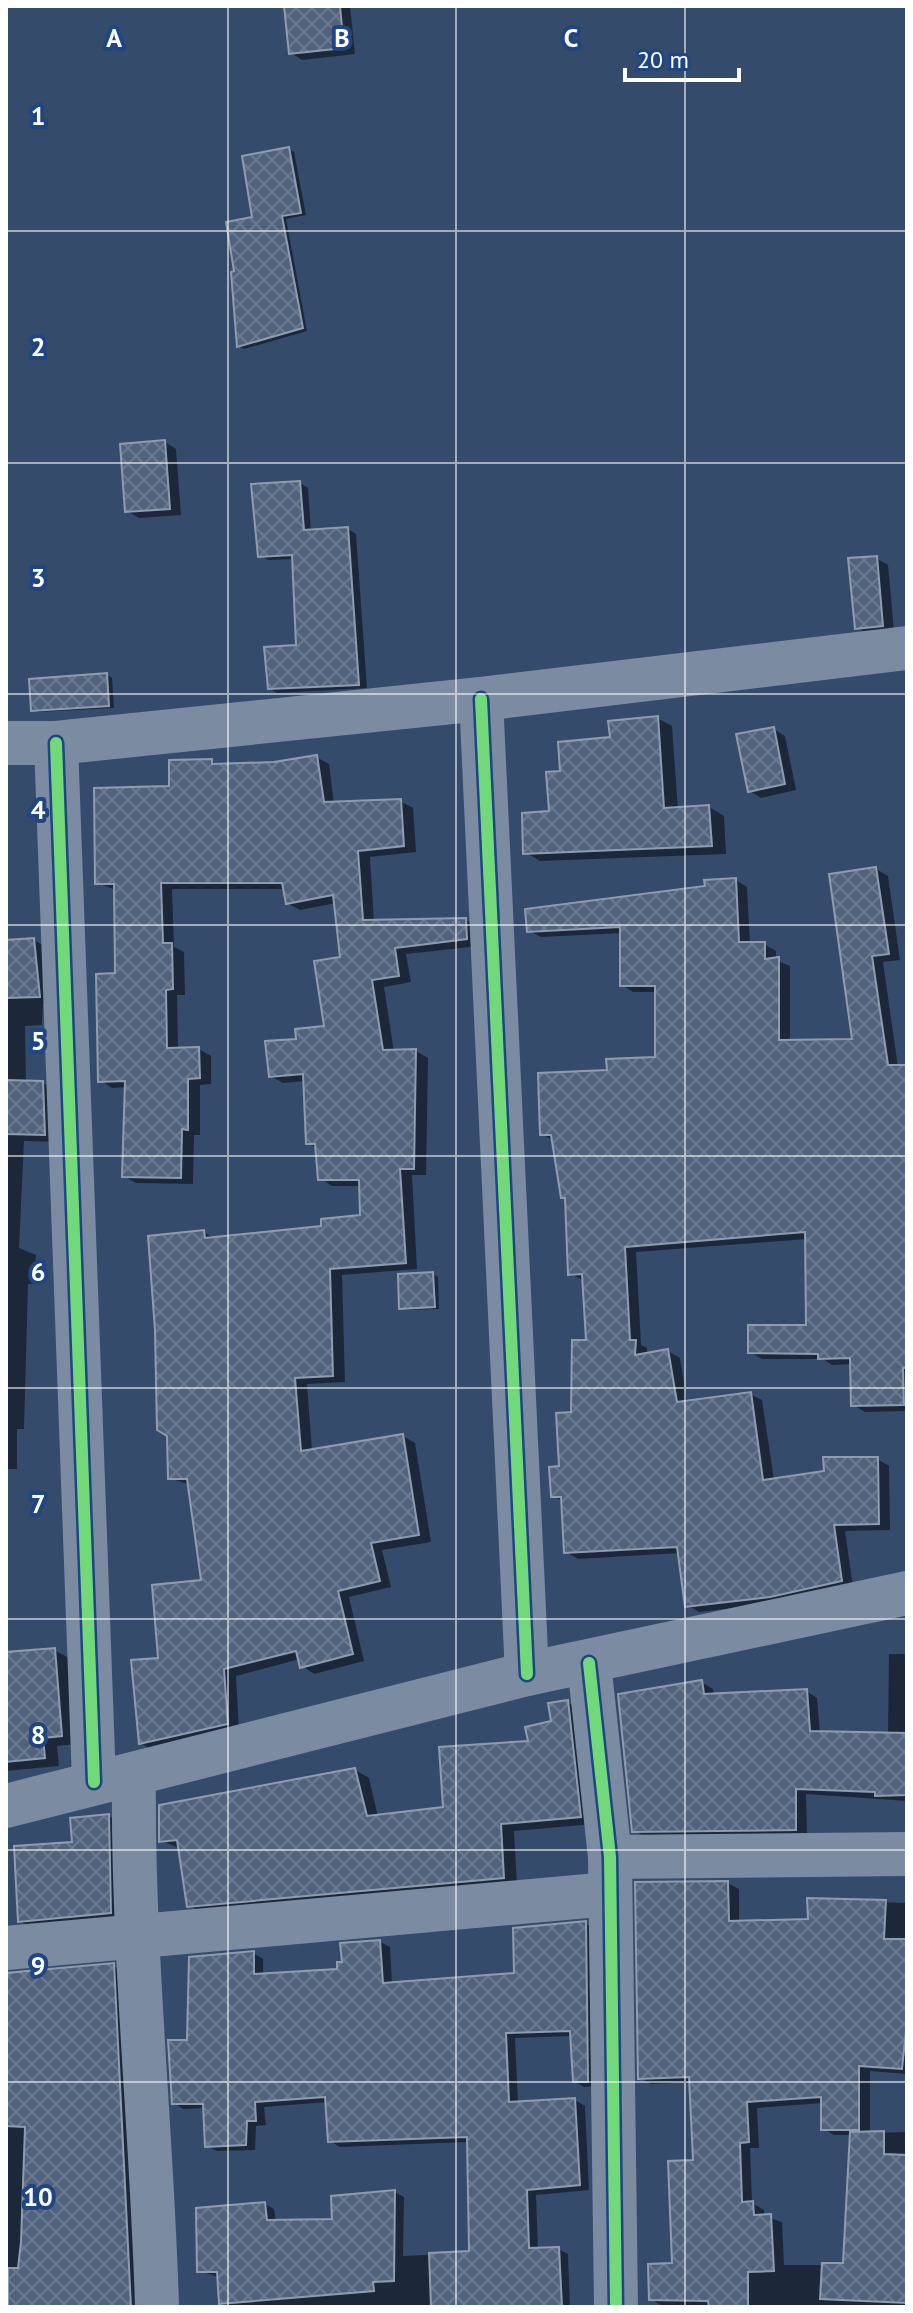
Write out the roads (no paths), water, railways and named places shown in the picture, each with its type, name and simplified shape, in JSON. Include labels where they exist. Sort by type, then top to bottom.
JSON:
[{"type":"street","points":[[6,743],[56,743],[481,699],[907,648]]},
{"type":"street","points":[[481,699],[527,1674]]},
{"type":"street","points":[[56,743],[114,1778],[133,1856],[157,2307]]},
{"type":"street","points":[[6,1806],[527,1674],[907,1593]]},
{"type":"street","points":[[589,1663],[609,1875],[616,2307]]},
{"type":"street","points":[[6,1948],[139,1937],[609,1875],[907,1854]]}]
